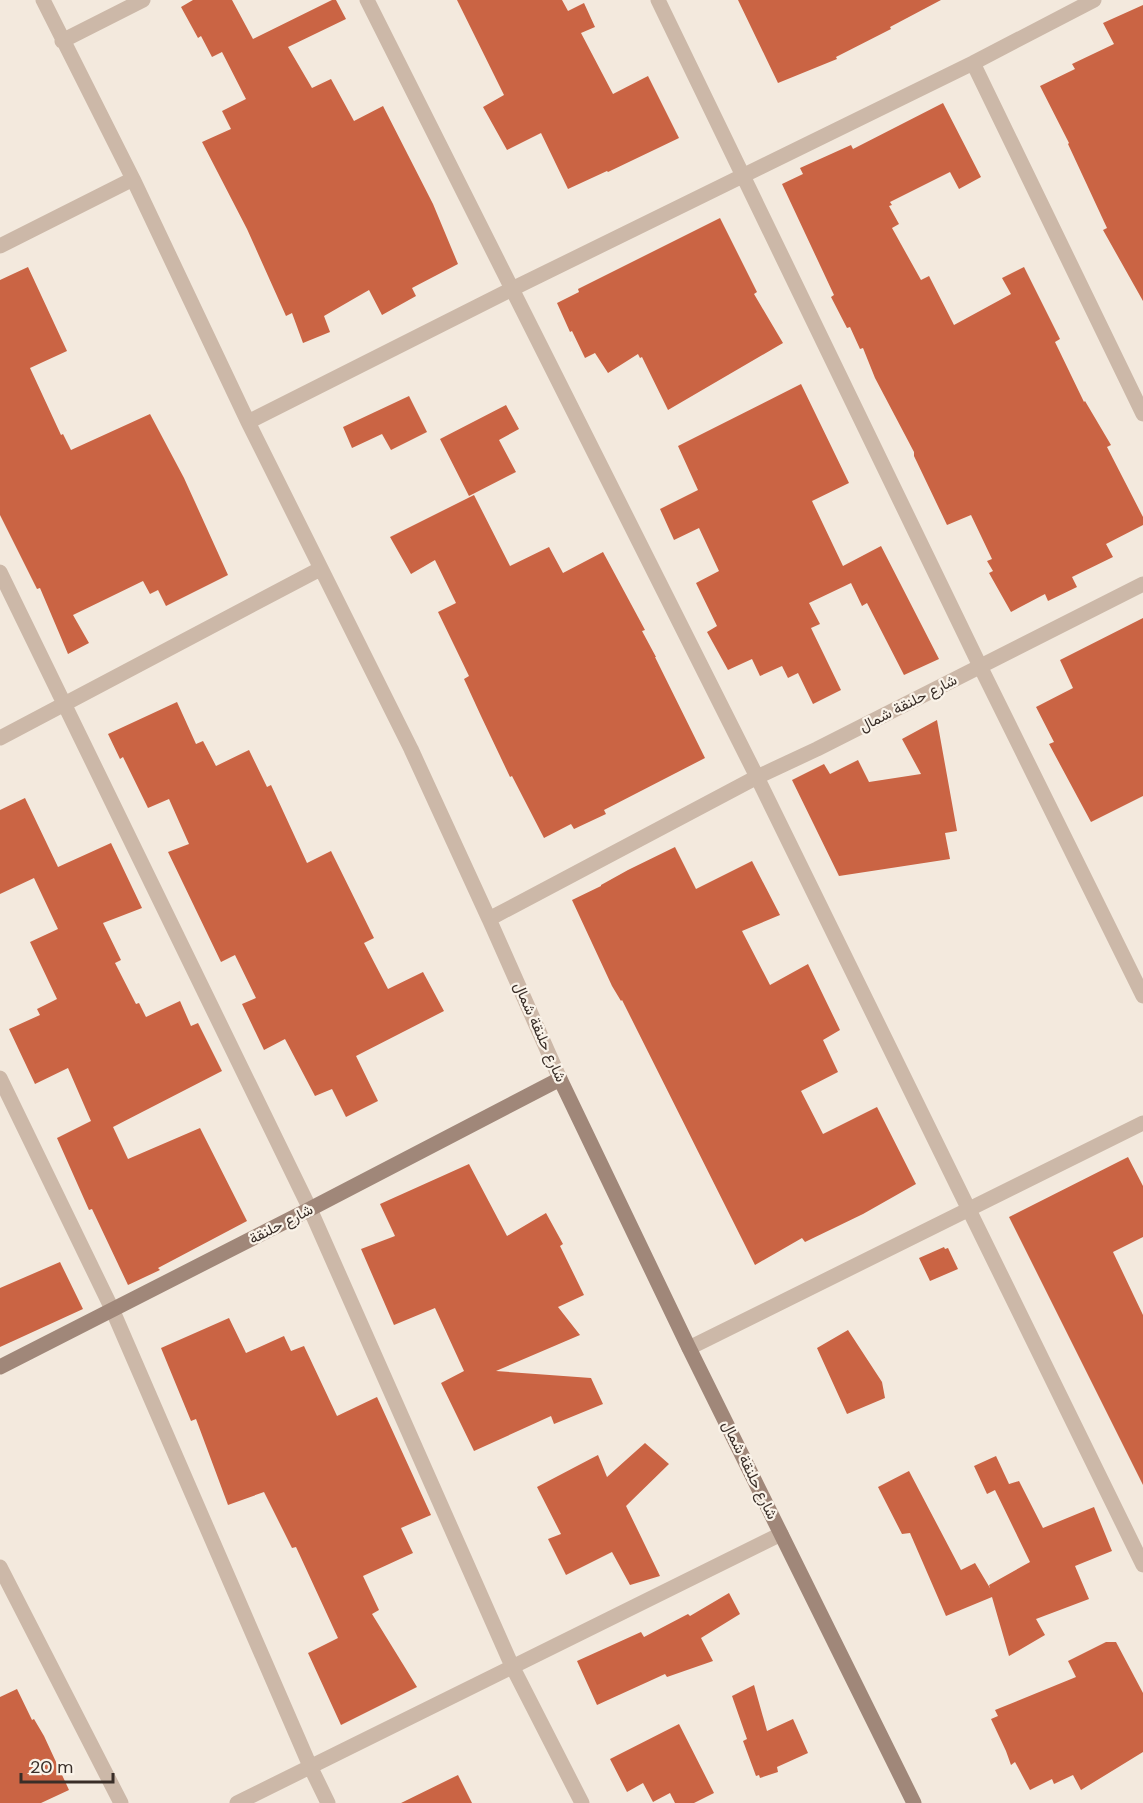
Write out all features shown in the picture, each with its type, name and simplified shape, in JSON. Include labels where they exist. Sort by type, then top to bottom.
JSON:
[{"type":"street","points":[[43,0],[133,179],[320,569],[411,749],[489,919]]},
{"type":"street","points":[[62,41],[143,0]]},
{"type":"street","points":[[367,0],[757,777],[1143,1565]]},
{"type":"street","points":[[657,0],[1143,996]]},
{"type":"street","points":[[248,422],[512,289],[973,63],[1094,0]]},
{"type":"street","points":[[973,63],[1143,414]]},
{"type":"street","points":[[0,246],[133,179]]},
{"type":"street","points":[[0,738],[320,569]]},
{"type":"street","points":[[0,572],[310,1209],[512,1666],[582,1803]]},
{"type":"street","name":"شارع حلنقة شمال","points":[[914,1803],[689,1348],[560,1079],[489,919],[757,777],[1143,584]]},
{"type":"street","points":[[0,1078],[112,1309],[328,1803]]},
{"type":"street","name":"شارع حلنقة","points":[[0,1366],[560,1079]]},
{"type":"street","points":[[689,1348],[1143,1123]]},
{"type":"street","points":[[237,1803],[781,1534]]},
{"type":"street","points":[[0,1567],[121,1803]]},
{"type":"building","points":[[193,0],[232,0],[253,39],[336,0],[346,19],[288,47],[312,88],[331,79],[354,121],[383,106],[433,204],[458,264],[412,288],[416,296],[382,315],[369,290],[324,316],[330,332],[303,343],[292,313],[286,316],[247,229],[202,142],[231,129],[222,111],[246,99],[222,52],[212,57],[201,36],[198,38],[181,7]]},
{"type":"building","points":[[457,0],[562,0],[568,11],[584,3],[595,27],[581,33],[613,94],[648,76],[679,138],[568,189],[541,133],[507,150],[483,107],[504,95]]},
{"type":"building","points":[[738,0],[941,0],[836,57],[837,59],[778,83]]},
{"type":"building","points":[[1143,5],[1143,301],[1103,230],[1107,228],[1069,143],[1040,86],[1075,69],[1072,64],[1114,44],[1103,23]]},
{"type":"building","points":[[943,103],[981,177],[959,189],[950,172],[890,202],[892,205],[889,206],[899,224],[892,228],[921,280],[929,276],[954,325],[1011,294],[1002,278],[1024,267],[1060,339],[1055,342],[1084,402],[1111,445],[1107,447],[1143,517],[1143,525],[1106,544],[1113,557],[1072,577],[1077,587],[1048,601],[1045,594],[1011,612],[989,573],[993,571],[987,561],[992,559],[971,515],[947,525],[914,452],[875,378],[863,348],[860,349],[850,327],[847,328],[831,297],[834,295],[782,184],[803,174],[800,168],[851,145],[853,149]]},
{"type":"building","points":[[720,218],[757,292],[754,294],[783,343],[668,410],[642,357],[640,358],[638,354],[608,373],[595,353],[585,358],[557,303],[579,292],[578,289]]},
{"type":"building","points":[[28,267],[67,351],[30,368],[61,435],[63,434],[71,450],[150,414],[184,478],[228,575],[166,606],[158,590],[150,594],[143,581],[73,615],[89,643],[68,654],[40,588],[37,589],[0,515],[0,280]]},
{"type":"building","points":[[801,384],[849,483],[812,501],[843,566],[881,546],[939,659],[904,675],[867,603],[862,606],[851,583],[809,603],[820,624],[811,628],[841,690],[813,704],[798,673],[788,678],[782,666],[760,676],[752,659],[728,670],[707,632],[717,626],[696,583],[719,571],[699,528],[674,540],[660,509],[698,490],[678,446]]},
{"type":"building","points":[[409,396],[427,432],[391,450],[382,434],[352,448],[343,427]]},
{"type":"building","points":[[506,405],[519,429],[499,440],[516,472],[469,496],[440,439]]},
{"type":"building","points":[[474,495],[510,566],[549,547],[563,573],[603,552],[645,630],[642,631],[705,758],[604,810],[606,814],[574,829],[571,824],[544,838],[512,776],[510,777],[464,679],[469,676],[438,612],[456,603],[435,560],[411,574],[390,537]]},
{"type":"building","points":[[1143,618],[1143,796],[1091,822],[1049,744],[1054,742],[1036,707],[1073,688],[1060,660]]},
{"type":"building","points":[[177,702],[196,744],[203,741],[216,766],[249,750],[267,787],[271,785],[307,863],[331,851],[374,938],[364,943],[388,989],[423,972],[444,1011],[356,1056],[378,1101],[346,1117],[332,1089],[315,1096],[285,1039],[264,1050],[242,1004],[256,998],[235,955],[221,962],[168,852],[189,844],[169,799],[148,808],[123,757],[120,759],[108,734]]},
{"type":"building","points":[[937,720],[957,831],[945,833],[950,859],[839,876],[792,780],[824,764],[830,774],[858,760],[869,782],[921,774],[902,739]]},
{"type":"building","points":[[25,798],[58,867],[111,843],[142,908],[103,923],[121,960],[115,963],[136,1004],[139,1003],[146,1017],[180,1001],[191,1026],[198,1023],[222,1071],[113,1127],[128,1159],[200,1128],[247,1221],[158,1268],[160,1270],[128,1285],[92,1209],[89,1210],[57,1138],[91,1121],[68,1068],[35,1084],[9,1029],[40,1015],[37,1009],[57,999],[30,942],[58,929],[34,878],[0,894],[0,810]]},
{"type":"building","points":[[675,847],[696,889],[752,861],[780,915],[742,931],[770,985],[808,964],[840,1030],[823,1040],[838,1072],[801,1091],[823,1134],[877,1107],[916,1184],[863,1214],[805,1242],[802,1238],[755,1265],[622,1000],[612,986],[572,900]]},
{"type":"building","points":[[1128,1157],[1143,1186],[1143,1237],[1113,1252],[1143,1315],[1143,1485],[1009,1217]]},
{"type":"building","points":[[469,1164],[507,1236],[546,1213],[563,1244],[560,1246],[584,1295],[558,1307],[580,1335],[496,1371],[591,1378],[603,1404],[554,1424],[551,1416],[474,1451],[441,1383],[464,1371],[435,1308],[394,1325],[361,1249],[395,1236],[380,1204]]},
{"type":"building","points":[[944,1247],[948,1248],[958,1269],[930,1281],[919,1258]]},
{"type":"building","points":[[60,1262],[83,1309],[0,1347],[0,1288]]},
{"type":"building","points":[[229,1318],[246,1353],[284,1336],[291,1351],[304,1346],[337,1416],[377,1397],[431,1515],[401,1528],[413,1553],[363,1576],[379,1610],[372,1614],[417,1687],[341,1725],[308,1653],[338,1638],[296,1547],[292,1548],[264,1492],[228,1505],[196,1419],[191,1421],[161,1348]]},
{"type":"building","points":[[848,1330],[882,1382],[885,1398],[847,1414],[817,1348]]},
{"type":"building","points":[[645,1443],[669,1464],[626,1506],[660,1576],[630,1585],[612,1552],[566,1575],[548,1539],[561,1534],[537,1487],[598,1455],[607,1477]]},
{"type":"building","points":[[996,1456],[1009,1484],[1019,1481],[1043,1528],[1094,1507],[1112,1551],[1075,1566],[1089,1599],[1036,1619],[1045,1635],[1009,1656],[992,1597],[946,1616],[910,1533],[902,1534],[878,1487],[909,1471],[961,1570],[975,1563],[990,1588],[989,1585],[1030,1562],[995,1490],[987,1494],[974,1466]]},
{"type":"building","points":[[729,1593],[740,1614],[701,1638],[713,1661],[667,1677],[665,1674],[597,1705],[577,1661],[641,1632],[644,1637],[688,1614],[690,1616]]},
{"type":"building","points":[[1106,1642],[1116,1642],[1143,1693],[1143,1752],[1081,1790],[1073,1775],[1054,1784],[1052,1779],[1030,1790],[1015,1762],[1011,1765],[991,1719],[998,1716],[995,1710],[1076,1677],[1068,1661]]},
{"type":"building","points":[[754,1685],[767,1731],[793,1719],[808,1753],[777,1767],[778,1772],[760,1778],[759,1775],[756,1776],[743,1741],[747,1739],[732,1696]]},
{"type":"building","points":[[17,1689],[32,1720],[34,1719],[44,1736],[69,1790],[41,1803],[0,1803],[0,1697]]},
{"type":"building","points":[[679,1724],[714,1793],[694,1803],[675,1803],[670,1793],[653,1802],[643,1783],[627,1792],[610,1759]]},
{"type":"building","points":[[458,1775],[472,1803],[401,1803]]}]
